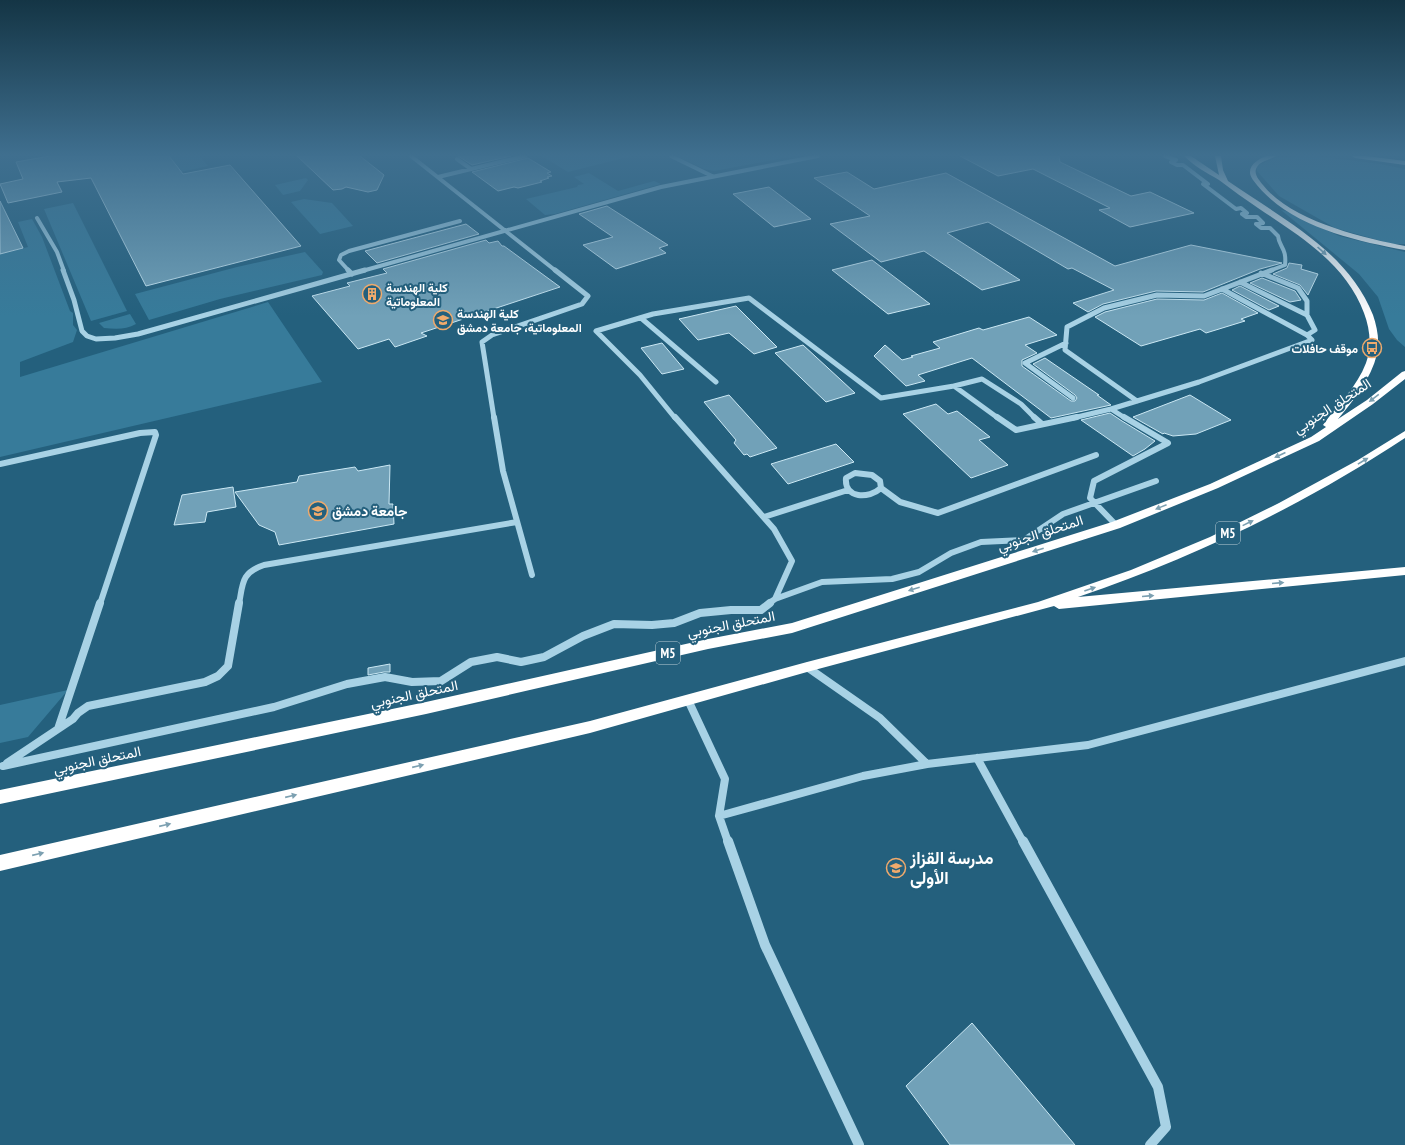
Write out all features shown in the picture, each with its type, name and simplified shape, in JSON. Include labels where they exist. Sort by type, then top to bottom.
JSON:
[{"type":"highway","points":[[1266,209],[1300,233],[1329,257],[1344,273],[1357,291],[1373,328],[1374,348],[1366,372],[1344,407],[1315,439]]},
{"type":"highway","points":[[1292,209],[1330,228],[1372,241],[1405,248]]},
{"type":"highway","name":"المتحلق الجنوبي","points":[[0,797],[426,708],[708,644],[792,628],[1116,526],[1214,486],[1315,439],[1370,402],[1405,374]]},
{"type":"highway","name":"M5","points":[[0,863],[590,727],[807,667],[1040,606],[1135,573],[1214,540],[1296,499],[1362,462],[1405,434]]},
{"type":"highway","points":[[1040,606],[1405,571]]},
{"type":"street","points":[[479,209],[588,296],[582,304],[492,335],[482,342],[503,471],[532,575]]},
{"type":"street","points":[[36,218],[58,252],[74,300],[82,331],[87,336],[96,339],[115,338],[138,334],[582,209]]},
{"type":"street","points":[[1137,401],[1065,350],[1067,327],[1104,308],[1157,296],[1204,296],[1285,265],[1286,257],[1284,247],[1278,239],[1278,236],[1270,228],[1261,228],[1256,224],[1263,223],[1257,217],[1246,217],[1242,214],[1247,213],[1243,209]]},
{"type":"street","points":[[352,274],[339,260],[341,255],[349,251],[460,221]]},
{"type":"street","points":[[1261,273],[1298,288],[1307,302],[1307,315],[1315,330],[1307,334]]},
{"type":"street","points":[[1240,282],[1307,315]]},
{"type":"street","points":[[954,386],[1016,430],[1111,409],[1199,382],[1312,340],[1307,334],[1222,289]]},
{"type":"street","points":[[775,599],[792,561],[774,529],[690,435],[640,375],[596,331],[641,318],[749,298],[881,398],[954,386],[982,379],[1021,404],[1042,424]]},
{"type":"street","points":[[641,318],[716,382]]},
{"type":"street","points":[[1066,343],[1025,363],[1073,398]]},
{"type":"street","points":[[1111,409],[1168,443],[1094,481],[1090,498],[1116,526]]},
{"type":"street","points":[[0,464],[140,432],[155,432],[156,435],[58,729]]},
{"type":"street","points":[[881,488],[875,494],[864,496],[852,493],[846,486],[846,478],[855,473],[861,472],[872,475],[880,481],[881,488],[900,502],[938,513],[1096,455]]},
{"type":"street","points":[[2,767],[274,707],[347,684],[385,677],[412,682],[441,681],[471,662],[497,657],[521,662],[544,657],[583,636],[614,624],[674,623],[700,612],[761,610],[775,599],[822,582],[892,579],[919,572],[951,553],[981,542],[1024,540],[1063,514],[1156,481]]},
{"type":"street","points":[[764,517],[848,490]]},
{"type":"street","points":[[2,767],[58,729],[88,706],[205,682],[214,679],[223,673],[228,666],[243,580],[245,574],[252,569],[264,565],[517,522]]},
{"type":"street","points":[[719,816],[863,776],[927,764],[1088,745],[1405,661]]},
{"type":"street","points":[[807,667],[880,718],[927,764]]},
{"type":"street","points":[[688,700],[725,779],[719,816],[766,945],[859,1145]]},
{"type":"street","points":[[977,758],[1158,1087],[1166,1127],[1150,1145]]},
{"type":"shaded area","points":[[44,209],[76,209],[127,311],[91,321]]},
{"type":"shaded area","points":[[298,209],[338,209],[353,226],[320,234]]},
{"type":"shaded area","points":[[538,209],[571,209],[555,214],[545,215]]},
{"type":"shaded area","points":[[1303,209],[1405,209],[1405,244],[1392,244],[1335,228]]},
{"type":"shaded area","points":[[1281,210],[1339,236],[1405,252],[1405,347],[1397,340],[1389,329],[1378,297],[1359,274]]},
{"type":"shaded area","points":[[32,219],[42,237],[70,311],[73,313],[73,325],[77,330],[73,342],[20,362],[20,377],[268,302],[322,382],[0,457],[0,254],[28,247],[18,222]]},
{"type":"shaded area","points":[[305,252],[323,272],[322,275],[220,299],[149,320],[135,294],[237,267]]},
{"type":"shaded area","points":[[130,314],[136,324],[128,327],[116,329],[104,328],[99,323]]},
{"type":"shaded area","points":[[68,690],[28,737],[0,743],[0,705]]},
{"type":"building","points":[[0,209],[4,209],[23,248],[0,254]]},
{"type":"building","points":[[107,209],[269,209],[301,246],[146,286]]},
{"type":"building","points":[[595,209],[612,209],[668,245],[659,248],[666,253],[616,269],[583,245],[613,237],[579,214]]},
{"type":"building","points":[[752,209],[798,209],[811,219],[774,227]]},
{"type":"building","points":[[860,209],[1012,209],[1115,266],[1191,245],[1282,263],[1260,269],[1203,292],[1156,291],[1103,304],[1088,312],[1073,303],[1114,290],[1072,268],[1068,269],[988,222],[947,233],[1020,280],[982,290],[924,251],[881,262],[830,224],[870,216]]},
{"type":"building","points":[[1187,209],[1194,213],[1130,227],[1099,210]]},
{"type":"building","points":[[466,224],[479,234],[377,263],[365,251]]},
{"type":"building","name":"كلية الهندسة المعلوماتية","points":[[486,240],[489,243],[498,241],[502,246],[560,287],[421,333],[427,336],[395,347],[389,339],[358,349],[312,296],[350,286],[347,283],[387,273],[383,269]]},
{"type":"building","points":[[872,260],[930,304],[888,314],[832,270]]},
{"type":"building","points":[[1289,263],[1302,265],[1301,269],[1318,274],[1308,295],[1300,285],[1273,274],[1287,268]]},
{"type":"building","points":[[1262,278],[1295,291],[1301,300],[1290,302],[1250,283]]},
{"type":"building","points":[[1240,286],[1279,306],[1269,310],[1232,290]]},
{"type":"building","points":[[1222,293],[1258,313],[1241,319],[1245,321],[1206,333],[1200,329],[1141,346],[1095,317],[1105,312],[1157,299],[1204,300]]},
{"type":"building","points":[[736,306],[777,347],[754,354],[729,333],[698,340],[679,319]]},
{"type":"building","points":[[1029,317],[1057,335],[1025,345],[1037,353],[1022,360],[1022,366],[1071,401],[1075,401],[1077,398],[1075,395],[1033,364],[1045,358],[1111,405],[1051,418],[972,358],[918,375],[925,381],[906,386],[874,356],[885,345],[902,360],[940,348],[933,342],[979,328],[983,330]]},
{"type":"building","points":[[662,343],[684,369],[662,374],[641,348]]},
{"type":"building","points":[[803,345],[855,393],[826,402],[775,353]]},
{"type":"building","points":[[729,395],[777,448],[750,457],[747,454],[744,455],[734,443],[736,440],[704,402]]},
{"type":"building","points":[[1190,395],[1231,420],[1196,434],[1173,436],[1163,434],[1133,417]]},
{"type":"building","points":[[936,404],[948,414],[957,411],[990,437],[979,440],[1008,465],[971,478],[903,414]]},
{"type":"building","points":[[1110,413],[1155,441],[1133,456],[1081,420]]},
{"type":"building","points":[[836,444],[854,462],[788,484],[771,464]]},
{"type":"building","points":[[390,465],[389,504],[393,504],[394,524],[279,545],[275,532],[259,525],[235,492],[297,482],[299,476],[355,467],[358,471]]},
{"type":"building","points":[[233,487],[236,507],[207,512],[205,522],[174,525],[182,495]]},
{"type":"building","points":[[390,664],[390,672],[368,675],[368,668]]},
{"type":"building","points":[[972,1023],[1075,1145],[950,1145],[906,1086]]},
{"type":"place","name":"كلية الهندسة المعلوماتية","points":[[372,294]]},
{"type":"place","name":"كلية الهندسة المعلوماتية، جامعة دمشق","points":[[443,320]]},
{"type":"place","name":"موقف حافلات","points":[[1372,348]]},
{"type":"place","name":"جامعة دمشق","points":[[318,511]]},
{"type":"place","name":"مدرسة القزاز الأولى","points":[[896,868]]}]
